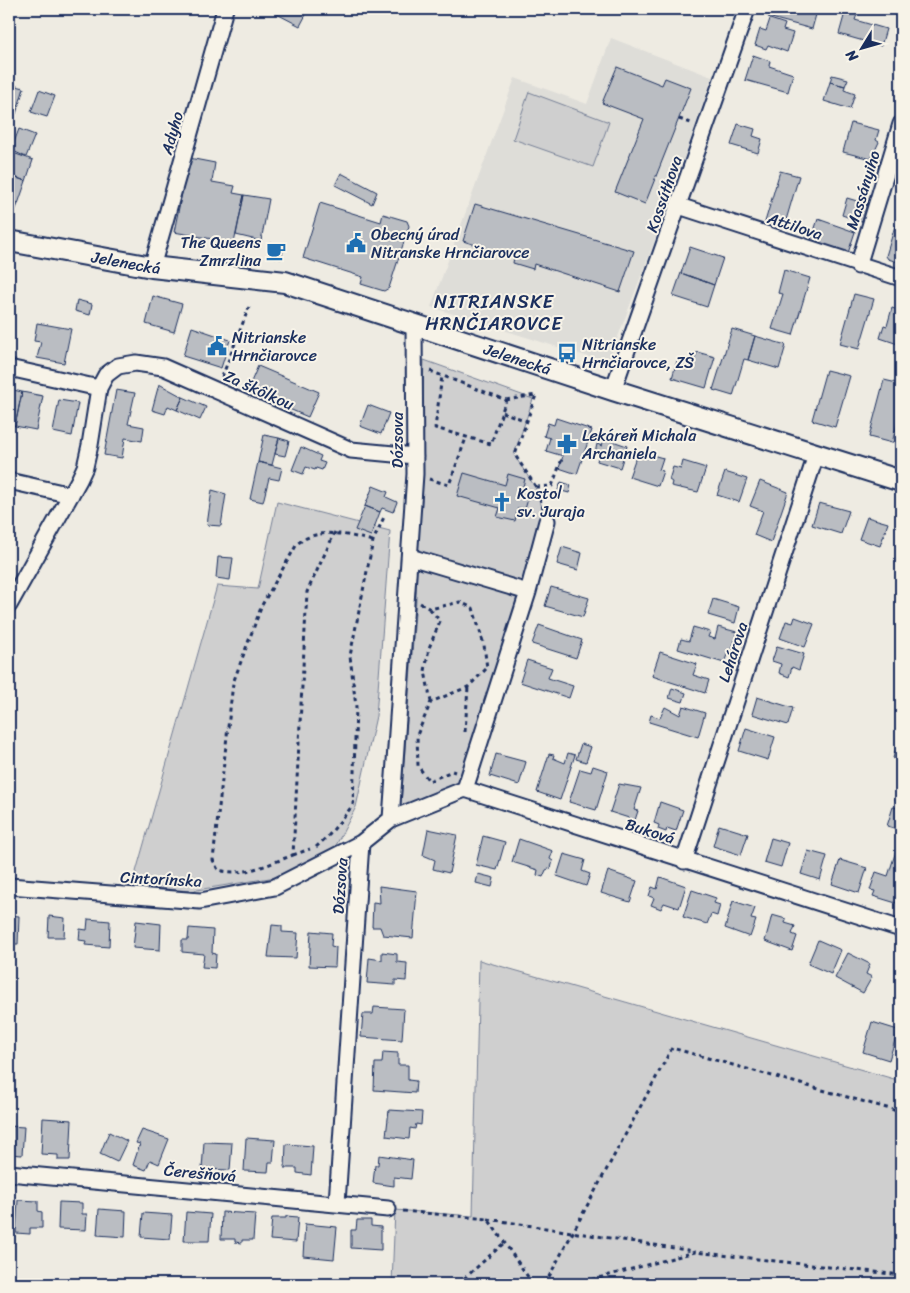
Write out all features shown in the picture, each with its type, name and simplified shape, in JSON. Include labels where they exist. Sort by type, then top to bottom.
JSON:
[{"type":"street","name":"Adyho","points":[[152,267],[225,9]]},
{"type":"street","name":"Kossúthova","points":[[613,390],[747,9]]},
{"type":"street","name":"Massányiho","points":[[858,266],[901,124]]},
{"type":"street","name":"Attilova","points":[[679,206],[858,266],[901,278]]},
{"type":"street","name":"Jelenecká","points":[[9,241],[152,267],[286,282],[613,390],[901,481]]},
{"type":"street","name":"Dózsova","points":[[337,1203],[361,843],[391,820],[410,556],[415,456],[414,325]]},
{"type":"street","name":"Za škôlkou","points":[[9,605],[85,467],[99,388],[106,375],[118,366],[136,363],[163,367],[351,450],[415,456]]},
{"type":"street","points":[[9,368],[99,388]]},
{"type":"street","name":"Lehárova","points":[[684,861],[816,455]]},
{"type":"street","points":[[9,481],[71,495]]},
{"type":"street","points":[[391,820],[467,784],[528,592],[547,521]]},
{"type":"street","points":[[410,556],[528,592]]},
{"type":"street","name":"Buková","points":[[467,784],[684,861],[901,929]]},
{"type":"street","name":"Cintorínska","points":[[9,886],[200,901],[275,887],[361,843]]},
{"type":"street","name":"Čerešňová","points":[[9,1173],[388,1209]]},
{"type":"path","points":[[217,390],[249,308]]},
{"type":"path","points":[[415,366],[506,400],[536,395],[515,455],[536,487],[547,521]]},
{"type":"path","points":[[442,376],[435,428],[491,444],[506,400]]},
{"type":"path","points":[[502,412],[528,421]]},
{"type":"path","points":[[449,485],[466,438]]},
{"type":"path","points":[[536,487],[552,486],[562,459]]},
{"type":"path","points":[[373,541],[335,532],[304,538],[297,544],[262,605],[233,683],[213,860],[218,870],[226,872],[250,871],[314,848],[329,835],[353,805],[356,707],[350,656],[373,541],[385,515]]},
{"type":"path","points":[[295,860],[293,855],[307,592],[335,532]]},
{"type":"path","points":[[416,600],[430,609],[440,621],[429,648],[425,671],[431,702],[417,736],[418,766],[429,781],[452,771],[455,763]]},
{"type":"path","points":[[430,609],[460,602],[473,608],[484,645],[487,668],[468,687],[431,702]]},
{"type":"path","points":[[462,740],[468,687]]},
{"type":"path","points":[[452,771],[467,784]]},
{"type":"path","points":[[545,1284],[672,1048],[901,1112]]},
{"type":"path","points":[[388,1209],[488,1219],[695,1252],[901,1275]]},
{"type":"path","points":[[488,1219],[533,1284]]},
{"type":"path","points":[[458,1284],[504,1243]]},
{"type":"path","points":[[576,1284],[695,1252]]},
{"type":"shaded area","points":[[611,38],[712,77],[665,213],[608,363],[431,307],[515,78],[587,104]]},
{"type":"shaded area","points":[[529,92],[609,122],[593,167],[513,139]]},
{"type":"shaded area","points":[[424,360],[533,399],[514,455],[535,487],[547,521],[471,778],[411,807],[401,804],[416,600]]},
{"type":"shaded area","points":[[277,502],[390,531],[376,716],[356,807],[332,853],[300,873],[191,891],[132,886],[217,586],[258,589]]},
{"type":"shaded area","points":[[479,960],[901,1081],[901,1284],[392,1284],[395,1210],[473,1216]]},
{"type":"building","points":[[277,9],[309,9],[300,26],[275,13]]},
{"type":"building","points":[[771,9],[807,9],[817,11],[812,29],[768,17]]},
{"type":"building","points":[[846,9],[859,9],[855,20],[886,29],[881,46],[839,34]]},
{"type":"building","points":[[770,19],[785,24],[783,30],[793,33],[787,52],[768,45],[766,49],[755,45],[760,29],[766,31]]},
{"type":"building","points":[[753,55],[770,61],[769,66],[793,74],[788,92],[745,80]]},
{"type":"building","points":[[617,67],[662,85],[665,78],[691,88],[645,204],[615,192],[644,119],[602,103]]},
{"type":"building","points":[[832,75],[848,79],[845,86],[830,82]]},
{"type":"building","points":[[830,82],[845,86],[844,90],[855,94],[850,109],[824,101]]},
{"type":"building","points":[[9,84],[24,88],[16,114],[9,111]]},
{"type":"building","points":[[39,90],[55,96],[47,117],[31,112]]},
{"type":"building","points":[[851,123],[879,130],[876,140],[879,142],[871,159],[843,152]]},
{"type":"building","points":[[738,124],[755,129],[753,136],[762,139],[758,153],[731,145]]},
{"type":"building","points":[[19,129],[35,135],[26,157],[11,150]]},
{"type":"building","points":[[13,153],[33,160],[26,181],[9,175],[9,164]]},
{"type":"building","points":[[189,158],[215,163],[212,182],[235,186],[233,193],[244,195],[234,243],[174,232]]},
{"type":"building","points":[[780,171],[799,176],[784,227],[765,222]]},
{"type":"building","points":[[341,173],[377,192],[372,204],[335,185]]},
{"type":"building","points":[[13,177],[26,181],[18,204],[9,201],[9,189]]},
{"type":"building","points":[[244,195],[269,199],[261,241],[236,235]]},
{"type":"building","points":[[847,198],[867,204],[862,222],[842,215]]},
{"type":"building","points":[[9,201],[18,204],[9,225]]},
{"type":"building","name":"Obecný úrad Nitranske Hrnčiarovce","points":[[320,203],[381,222],[383,214],[407,221],[409,226],[389,288],[384,291],[361,284],[363,277],[303,258]]},
{"type":"building","points":[[475,204],[634,251],[620,292],[534,264],[533,269],[513,263],[514,257],[463,241]]},
{"type":"building","points":[[818,219],[855,232],[848,253],[811,240]]},
{"type":"building","points":[[901,225],[901,263],[888,259],[886,256],[895,226]]},
{"type":"building","name":"The Queens Zmrzlina","points":[[271,243],[284,247],[281,259],[268,256]]},
{"type":"building","points":[[690,247],[723,258],[714,285],[681,273]]},
{"type":"building","points":[[784,270],[810,278],[793,335],[772,329],[783,294],[778,293]]},
{"type":"building","points":[[681,273],[714,285],[707,307],[673,296]]},
{"type":"building","points":[[854,294],[874,299],[859,349],[840,344]]},
{"type":"building","points":[[153,296],[182,304],[174,332],[146,324]]},
{"type":"building","points":[[77,300],[92,304],[90,315],[75,311]]},
{"type":"building","points":[[892,308],[901,311],[901,345],[880,338],[884,325],[887,326]]},
{"type":"building","points":[[37,323],[71,329],[64,363],[37,358],[41,342],[34,341]]},
{"type":"building","points":[[192,327],[230,340],[221,368],[183,356]]},
{"type":"building","points":[[732,329],[755,336],[748,360],[744,359],[733,396],[713,390]]},
{"type":"building","points":[[755,336],[786,345],[779,369],[748,360]]},
{"type":"building","points":[[697,352],[715,357],[706,388],[672,378],[677,361],[693,364]]},
{"type":"building","points":[[258,366],[319,392],[308,417],[247,391]]},
{"type":"building","points":[[826,370],[850,376],[835,427],[812,420]]},
{"type":"building","points":[[884,380],[901,384],[901,408],[892,443],[869,437]]},
{"type":"building","points":[[159,384],[183,397],[177,410],[168,406],[165,414],[152,410]]},
{"type":"building","points":[[9,389],[22,392],[15,426],[9,424]]},
{"type":"building","points":[[116,390],[135,393],[128,424],[144,427],[142,441],[125,438],[122,458],[104,455]]},
{"type":"building","points":[[22,392],[43,396],[36,430],[15,426]]},
{"type":"building","points":[[183,397],[206,407],[200,420],[177,410]]},
{"type":"building","points":[[59,400],[78,403],[72,436],[53,432]]},
{"type":"building","points":[[368,405],[389,413],[381,434],[360,426]]},
{"type":"building","name":"Lekáreň Michala Archaniela","points":[[556,418],[592,430],[577,474],[559,468],[563,456],[546,451],[550,438],[544,436],[548,423],[554,425]]},
{"type":"building","points":[[264,435],[279,438],[272,465],[258,462]]},
{"type":"building","points":[[279,438],[289,441],[285,456],[275,454]]},
{"type":"building","points":[[604,438],[627,446],[620,468],[597,461],[599,454],[595,453],[597,444],[602,446]]},
{"type":"building","points":[[301,447],[321,456],[319,461],[325,463],[322,470],[306,467],[303,474],[292,470]]},
{"type":"building","points":[[638,451],[663,458],[659,470],[663,471],[658,486],[629,477]]},
{"type":"building","points":[[683,461],[706,468],[698,492],[671,486],[672,482],[669,480],[673,467],[681,469]]},
{"type":"building","points":[[258,462],[282,468],[279,480],[269,478],[263,502],[250,499]]},
{"type":"building","points":[[725,472],[747,479],[739,502],[717,495]]},
{"type":"building","name":"Kostol sv. Juraja","points":[[464,473],[505,485],[508,474],[525,479],[521,494],[529,496],[525,509],[518,508],[515,521],[497,517],[500,508],[457,496]]},
{"type":"building","points":[[760,481],[788,492],[771,542],[754,535],[763,511],[750,506]]},
{"type":"building","points":[[561,482],[571,485],[569,493],[558,490]]},
{"type":"building","points":[[373,486],[388,492],[386,497],[397,502],[393,512],[382,508],[380,512],[365,506]]},
{"type":"building","points":[[212,490],[226,494],[221,526],[207,525]]},
{"type":"building","points":[[819,503],[849,511],[841,534],[812,525]]},
{"type":"building","points":[[365,506],[380,512],[371,536],[355,530]]},
{"type":"building","points":[[867,517],[888,523],[880,546],[859,539]]},
{"type":"building","points":[[562,547],[582,553],[578,570],[557,564]]},
{"type":"building","points":[[218,557],[233,558],[230,580],[216,578]]},
{"type":"building","points":[[551,587],[589,598],[583,617],[545,606]]},
{"type":"building","points":[[713,599],[739,607],[735,623],[708,615]]},
{"type":"building","points":[[795,617],[814,624],[805,647],[780,638],[786,621],[793,623]]},
{"type":"building","points":[[539,625],[582,640],[576,658],[532,644]]},
{"type":"building","points":[[693,627],[710,632],[708,637],[715,639],[718,627],[737,632],[731,653],[728,652],[724,663],[678,649],[681,639],[689,641]]},
{"type":"building","points":[[777,646],[804,654],[799,670],[792,667],[789,677],[779,673],[781,664],[772,661]]},
{"type":"building","points":[[660,652],[697,664],[693,675],[709,680],[705,693],[652,676]]},
{"type":"building","points":[[527,660],[552,668],[548,678],[573,686],[569,698],[520,682]]},
{"type":"building","points":[[672,688],[686,693],[683,702],[669,698]]},
{"type":"building","points":[[757,697],[793,708],[788,725],[752,714]]},
{"type":"building","points":[[683,706],[705,713],[698,737],[649,722],[651,715],[660,718],[665,707],[680,715]]},
{"type":"building","points":[[746,728],[775,737],[768,760],[739,751]]},
{"type":"building","points":[[899,739],[901,740],[901,761],[893,758]]},
{"type":"building","points":[[581,744],[591,747],[586,762],[576,759]]},
{"type":"building","points":[[568,753],[575,755],[560,800],[537,792],[549,754],[554,755],[553,758],[565,763]]},
{"type":"building","points":[[496,754],[526,762],[519,785],[490,776]]},
{"type":"building","points":[[593,766],[608,771],[596,810],[569,802],[580,769],[591,772]]},
{"type":"building","points":[[901,780],[901,802],[895,800]]},
{"type":"building","points":[[619,784],[641,788],[634,810],[638,811],[635,820],[610,812]]},
{"type":"building","points":[[660,802],[683,810],[676,831],[667,828],[666,832],[658,829],[659,825],[654,823]]},
{"type":"building","points":[[893,807],[901,809],[901,830],[887,826]]},
{"type":"building","points":[[719,825],[748,834],[741,855],[713,846]]},
{"type":"building","points":[[428,829],[457,835],[449,873],[433,869],[435,860],[423,855]]},
{"type":"building","points":[[483,836],[505,842],[497,870],[476,865]]},
{"type":"building","points":[[771,838],[788,843],[781,867],[764,862]]},
{"type":"building","points":[[519,839],[553,851],[550,859],[553,861],[551,868],[546,870],[543,877],[537,875],[538,870],[512,862]]},
{"type":"building","points":[[808,851],[827,856],[820,880],[801,874]]},
{"type":"building","points":[[896,851],[901,853],[901,886],[896,903],[873,896],[875,891],[870,890],[876,872],[888,876]]},
{"type":"building","points":[[564,854],[585,860],[582,871],[590,874],[586,886],[557,876]]},
{"type":"building","points":[[840,860],[867,868],[859,893],[832,884]]},
{"type":"building","points":[[608,871],[637,881],[630,902],[601,893]]},
{"type":"building","points":[[478,874],[494,878],[492,887],[476,883]]},
{"type":"building","points":[[660,877],[686,886],[679,908],[664,903],[661,909],[651,905],[654,898],[649,896],[652,887],[657,889]]},
{"type":"building","points":[[379,886],[417,891],[413,938],[383,935],[380,927],[372,927],[373,902],[380,903]]},
{"type":"building","points":[[692,890],[716,898],[714,903],[720,905],[717,916],[711,914],[707,924],[683,917]]},
{"type":"building","points":[[733,901],[755,908],[751,919],[756,920],[750,937],[725,928]]},
{"type":"building","points":[[9,915],[19,916],[18,944],[9,944]]},
{"type":"building","points":[[772,915],[786,919],[785,923],[795,926],[792,934],[797,936],[792,951],[765,941]]},
{"type":"building","points":[[49,916],[65,918],[64,937],[48,937]]},
{"type":"building","points":[[88,919],[110,921],[109,947],[85,945],[86,941],[79,940],[80,929],[87,930]]},
{"type":"building","points":[[136,921],[161,924],[160,950],[133,948]]},
{"type":"building","points":[[272,925],[282,926],[282,932],[298,933],[296,958],[268,957]]},
{"type":"building","points":[[189,928],[213,930],[212,953],[216,954],[215,968],[202,967],[204,954],[182,952],[182,940],[188,940]]},
{"type":"building","points":[[311,931],[332,933],[331,946],[336,947],[335,967],[309,966]]},
{"type":"building","points":[[818,940],[841,950],[831,974],[808,964]]},
{"type":"building","points":[[382,952],[397,954],[397,962],[407,963],[406,981],[395,980],[395,985],[367,983],[369,958],[382,960]]},
{"type":"building","points":[[848,953],[870,964],[866,974],[872,977],[863,993],[835,978]]},
{"type":"building","points":[[374,1007],[404,1009],[402,1040],[361,1037],[363,1014],[373,1014]]},
{"type":"building","points":[[872,1022],[898,1030],[889,1060],[863,1052]]},
{"type":"building","points":[[383,1052],[398,1053],[398,1065],[408,1065],[408,1080],[416,1081],[415,1093],[374,1090],[375,1063],[382,1063]]},
{"type":"building","points":[[389,1110],[422,1112],[421,1125],[416,1124],[415,1129],[410,1128],[409,1139],[386,1136]]},
{"type":"building","points":[[43,1118],[72,1120],[70,1160],[58,1160],[58,1155],[41,1154]]},
{"type":"building","points":[[9,1126],[24,1127],[22,1155],[9,1154]]},
{"type":"building","points":[[142,1130],[169,1139],[159,1164],[150,1160],[146,1170],[133,1165],[140,1144],[136,1143]]},
{"type":"building","points":[[109,1132],[127,1141],[117,1162],[100,1154]]},
{"type":"building","points":[[246,1138],[275,1140],[273,1162],[269,1162],[268,1172],[244,1171]]},
{"type":"building","points":[[204,1142],[232,1143],[230,1170],[202,1169]]},
{"type":"building","points":[[286,1144],[313,1146],[311,1175],[297,1173],[297,1168],[285,1168]]},
{"type":"building","points":[[379,1155],[413,1160],[411,1179],[394,1177],[394,1186],[373,1183],[375,1165],[378,1165]]},
{"type":"building","points":[[18,1200],[38,1201],[38,1211],[42,1212],[42,1228],[30,1228],[30,1234],[16,1233]]},
{"type":"building","points":[[59,1202],[82,1203],[82,1214],[87,1214],[86,1230],[58,1229]]},
{"type":"building","points":[[99,1209],[126,1211],[125,1237],[97,1235]]},
{"type":"building","points":[[186,1212],[211,1214],[209,1241],[184,1241]]},
{"type":"building","points":[[222,1212],[255,1214],[253,1240],[242,1240],[242,1243],[235,1242],[235,1239],[221,1239]]},
{"type":"building","points":[[143,1213],[172,1215],[170,1239],[141,1237]]},
{"type":"building","points":[[286,1216],[298,1217],[296,1242],[270,1240],[272,1218],[286,1218]]},
{"type":"building","points":[[357,1220],[371,1220],[371,1226],[381,1227],[381,1250],[351,1248],[351,1230],[356,1230]]},
{"type":"building","points":[[305,1224],[337,1227],[334,1259],[303,1256]]},
{"type":"place","name":"Obecný úrad Nitranske Hrnčiarovce","points":[[356,243]]},
{"type":"place","name":"The Queens Zmrzlina","points":[[276,251]]},
{"type":"place","name":"Nitrianske Hrnčiarovce","points":[[217,346]]},
{"type":"place","name":"Nitrianske Hrnčiarovce, ZŠ","points":[[567,353]]},
{"type":"place","name":"Lekáreň Michala Archaniela","points":[[567,444]]},
{"type":"place","name":"Kostol sv. Juraja","points":[[502,502]]},
{"type":"district","name":"NITRIANSKE HRNČIAROVCE","points":[[494,312]]}]
